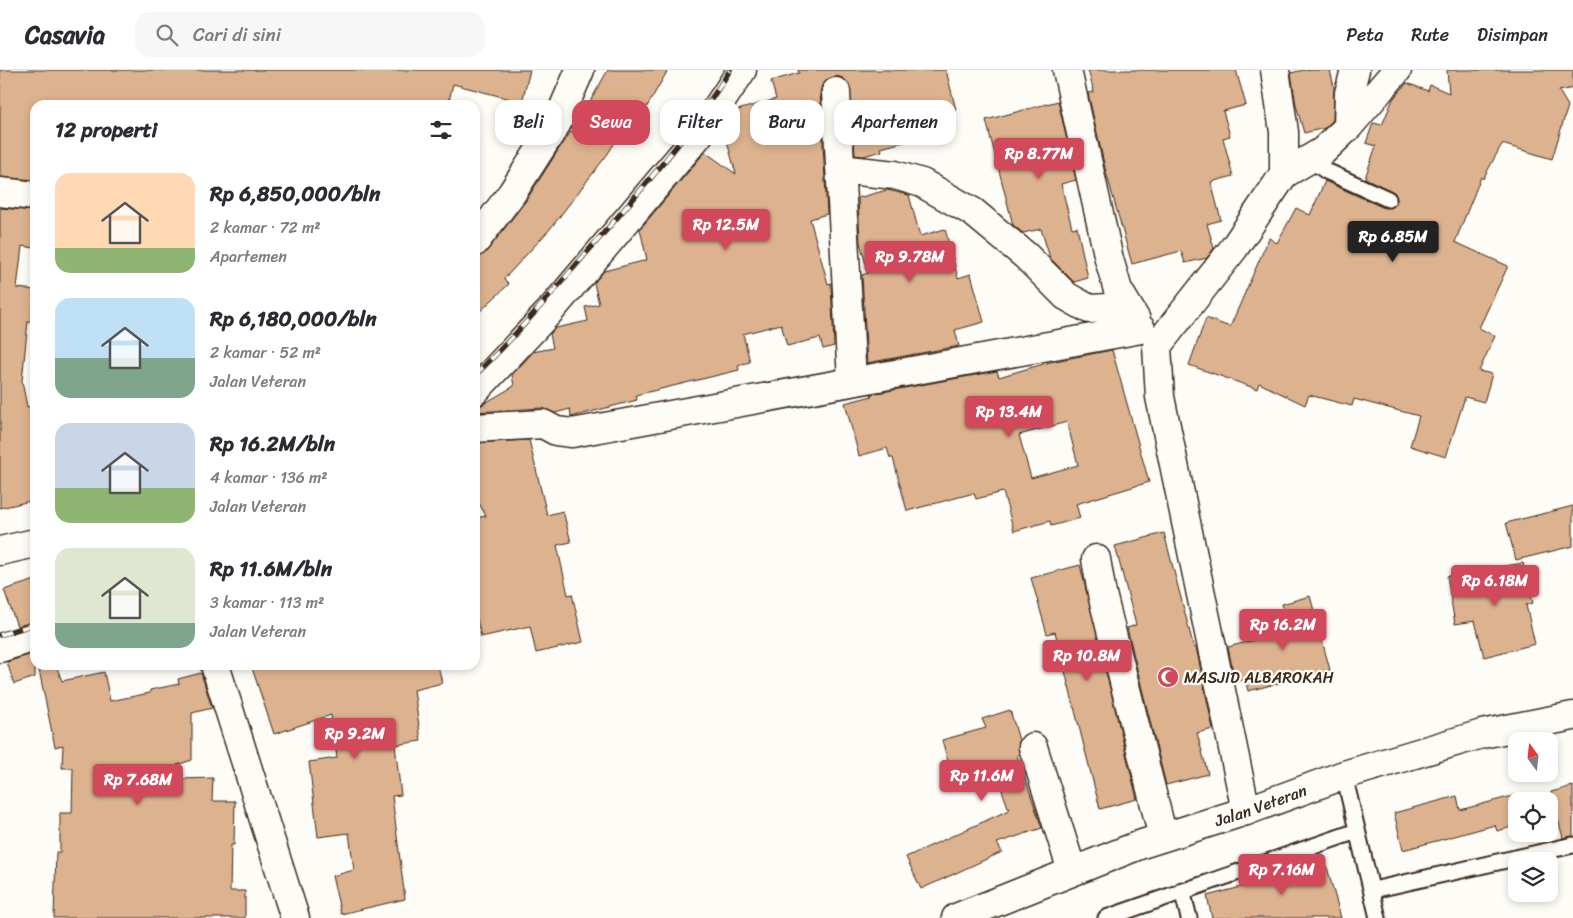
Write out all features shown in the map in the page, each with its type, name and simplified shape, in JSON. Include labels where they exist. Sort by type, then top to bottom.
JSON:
[{"type":"street","points":[[480,235],[512,193],[557,123],[580,70]]},
{"type":"street","points":[[480,386],[551,310],[698,136],[742,70]]},
{"type":"street","points":[[1067,70],[1108,259],[1118,290],[1142,327],[1160,397],[1246,811]]},
{"type":"street","points":[[1275,70],[1284,132],[1284,174]]},
{"type":"street","points":[[1348,127],[1349,92],[1355,70]]},
{"type":"street","points":[[480,428],[543,424],[556,431],[572,433],[1142,327],[1234,248],[1284,174],[1323,151],[1348,127],[1397,70]]},
{"type":"street","points":[[836,92],[852,381]]},
{"type":"street","points":[[840,169],[895,175],[922,183],[973,212],[1026,256],[1066,296],[1089,309],[1142,327]]},
{"type":"street","points":[[0,192],[30,195]]},
{"type":"street","points":[[0,551],[30,544]]},
{"type":"street","points":[[1096,559],[1102,594],[1163,837]]},
{"type":"street","points":[[0,648],[30,639]]},
{"type":"street","points":[[217,670],[295,918]]},
{"type":"street","name":"Jalan Veteran","points":[[956,918],[1163,837],[1246,811],[1344,775],[1482,734],[1573,716]]},
{"type":"street","points":[[1033,747],[1072,871]]},
{"type":"lane","points":[[1310,159],[1326,171],[1388,199]]},
{"type":"lane","points":[[1344,775],[1373,890],[1378,918]]},
{"type":"lane","points":[[1106,918],[1182,890],[1358,831]]},
{"type":"lane","points":[[1373,890],[1573,845]]},
{"type":"lane","points":[[1182,890],[1189,918]]},
{"type":"building","points":[[0,70],[530,70],[522,100],[514,100],[453,84],[449,100],[30,100],[30,180],[0,177]]},
{"type":"building","points":[[608,70],[668,70],[650,101],[591,100]]},
{"type":"building","points":[[798,70],[946,70],[954,100],[850,100],[849,84],[843,78],[836,76],[828,79],[822,85],[820,100],[772,100],[776,99],[771,81],[799,73]]},
{"type":"building","points":[[1088,70],[1236,70],[1246,105],[1223,111],[1230,136],[1223,138],[1233,176],[1211,182],[1221,220],[1207,224],[1214,248],[1207,258],[1185,263],[1181,251],[1132,264],[1106,172],[1088,93],[1094,92]]},
{"type":"building","points":[[1303,70],[1330,70],[1334,87],[1333,120],[1325,128],[1304,133],[1296,105],[1291,73]]},
{"type":"building","points":[[1447,70],[1573,70],[1573,88],[1559,91],[1568,106],[1552,159],[1502,144],[1483,179],[1481,177],[1455,242],[1508,266],[1479,328],[1495,336],[1479,371],[1492,374],[1484,402],[1465,397],[1446,457],[1410,446],[1419,416],[1354,399],[1352,406],[1309,395],[1305,405],[1259,383],[1257,389],[1189,365],[1206,318],[1230,327],[1269,238],[1277,243],[1296,208],[1310,215],[1325,181],[1384,208],[1394,206],[1397,199],[1395,193],[1365,178],[1376,146],[1366,143],[1373,123],[1382,125],[1393,99],[1407,83],[1428,91],[1430,85],[1449,93]]},
{"type":"building","points":[[1058,101],[1076,180],[1061,184],[1072,228],[1077,227],[1088,278],[1074,282],[1050,258],[1041,229],[1023,233],[1013,225],[986,120]]},
{"type":"building","points":[[750,106],[750,145],[823,145],[827,214],[810,219],[828,284],[831,283],[834,346],[823,349],[820,338],[787,346],[781,324],[743,334],[750,362],[738,365],[739,370],[636,395],[637,400],[571,417],[570,409],[555,413],[542,408],[480,412],[480,406],[514,386],[512,375],[533,352],[553,348],[550,334],[556,328],[588,321],[585,307],[599,304],[594,283],[604,271],[647,260],[640,229],[705,152],[736,174],[728,145],[740,145],[740,109]]},
{"type":"building","points":[[572,131],[572,145],[613,145],[550,229],[504,279],[509,284],[480,311],[480,254],[487,251],[525,202]]},
{"type":"building","points":[[854,145],[892,145],[881,148],[882,151],[863,156],[855,155]]},
{"type":"building","points":[[887,190],[909,195],[920,236],[945,229],[958,278],[971,274],[984,322],[955,330],[959,346],[867,363],[862,275],[868,273],[860,242],[858,198]]},
{"type":"building","points":[[0,208],[30,211],[30,247],[22,246],[17,288],[30,289],[30,321],[28,321],[22,381],[27,407],[30,406],[30,501],[0,508]]},
{"type":"building","points":[[1112,350],[1149,482],[1076,504],[1080,518],[1051,526],[1050,521],[1014,531],[1003,492],[976,499],[974,493],[907,511],[893,458],[890,458],[887,448],[859,456],[845,403],[872,396],[871,394],[997,371],[999,377],[1050,362]],"holes":[[[1067,422],[1078,465],[1031,478],[1019,435]]]},
{"type":"building","points":[[529,440],[547,515],[563,511],[571,542],[557,545],[568,595],[572,594],[583,642],[536,653],[530,626],[481,637],[480,517],[486,516],[480,505],[480,443]]},
{"type":"building","points":[[1573,506],[1573,546],[1516,560],[1506,523]]},
{"type":"building","points":[[1164,533],[1194,648],[1196,647],[1213,729],[1197,733],[1208,774],[1166,785],[1127,628],[1136,625],[1115,546]]},
{"type":"building","points":[[1523,563],[1533,603],[1526,605],[1535,644],[1484,657],[1475,621],[1455,624],[1447,576]]},
{"type":"building","points":[[1080,565],[1137,799],[1100,809],[1055,632],[1047,634],[1031,578]]},
{"type":"building","points":[[30,582],[30,623],[17,626],[4,590]]},
{"type":"building","points":[[1310,596],[1330,670],[1248,691],[1245,679],[1235,682],[1228,647],[1289,631],[1282,604]]},
{"type":"building","points":[[30,655],[30,670],[35,670],[35,677],[14,684],[7,662]]},
{"type":"building","points":[[39,670],[58,670],[62,681],[104,672],[110,701],[150,693],[150,690],[179,684],[178,679],[201,673],[212,708],[192,713],[192,760],[177,765],[180,779],[213,778],[212,801],[235,801],[234,845],[231,845],[230,891],[245,891],[245,918],[54,918],[56,852],[60,852],[60,813],[72,813],[73,768],[62,768],[63,745],[55,747]]},
{"type":"building","points":[[253,670],[439,670],[442,683],[414,690],[421,741],[395,745],[401,795],[392,796],[405,899],[341,914],[332,876],[354,870],[349,833],[318,837],[309,762],[337,758],[331,715],[274,734]]},
{"type":"building","points":[[1010,710],[1019,740],[1019,754],[1017,755],[1042,828],[997,843],[1002,852],[921,889],[906,857],[1009,810],[993,765],[952,776],[942,740],[986,728],[982,719]]},
{"type":"building","points":[[1573,786],[1573,836],[1563,838],[1558,819],[1558,792],[1551,792]]},
{"type":"building","points":[[1457,796],[1460,810],[1508,797],[1508,828],[1497,831],[1495,825],[1403,850],[1394,813]]},
{"type":"building","points":[[1324,856],[1341,918],[1212,918],[1207,896],[1286,875],[1284,867]]},
{"type":"railway","points":[[480,370],[536,310],[649,180],[700,115],[730,70]]},
{"type":"railway","points":[[0,635],[30,626]]},
{"type":"place","name":"MASJID ALBAROKAH","points":[[1168,677]]}]
